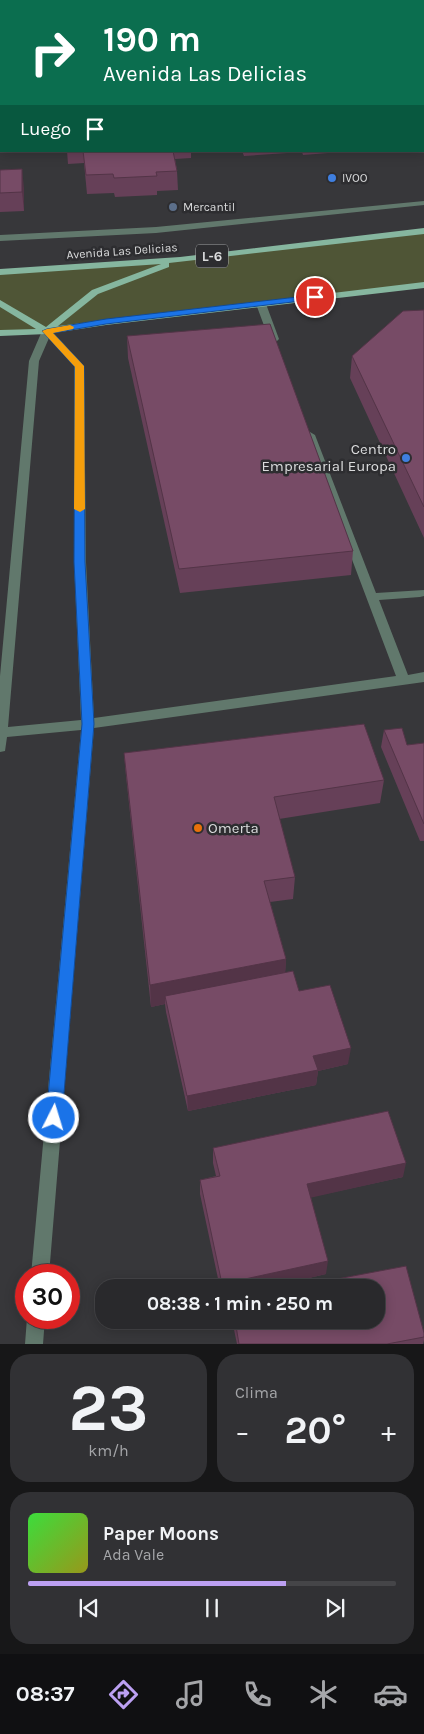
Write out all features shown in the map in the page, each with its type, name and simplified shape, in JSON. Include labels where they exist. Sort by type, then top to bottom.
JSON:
[{"type":"main road","name":"Avenida Las Delicias","points":[[0,272],[180,260],[424,232]]},
{"type":"main road","points":[[47,331],[95,292],[180,260]]},
{"type":"main road","points":[[0,333],[47,331],[106,322],[424,285]]},
{"type":"main road","points":[[0,303],[47,331]]},
{"type":"street","points":[[0,238],[156,230],[424,203]]},
{"type":"street","points":[[261,304],[278,349]]},
{"type":"street","points":[[0,747],[34,361],[47,331],[79,366],[80,562],[88,724],[41,1264]]},
{"type":"street","points":[[305,421],[404,680]]},
{"type":"street","points":[[372,597],[420,593]]},
{"type":"street","points":[[2,733],[88,724],[424,677]]},
{"type":"street","points":[[34,1344],[35,1329]]},
{"type":"green space","points":[[424,231],[424,285],[47,331],[0,333],[0,272],[180,260]]},
{"type":"building","points":[[83,152],[173,152],[177,171],[156,172],[157,176],[114,178],[113,174],[86,175]]},
{"type":"building","points":[[22,169],[22,192],[0,193],[0,170]]},
{"type":"building","name":"Centro Empresarial Europa","points":[[424,310],[424,507],[352,356],[403,311]]},
{"type":"building","points":[[270,324],[353,551],[179,569],[127,336]]},
{"type":"building","points":[[364,724],[384,780],[274,797],[295,877],[264,881],[286,959],[150,985],[124,753]]},
{"type":"building","points":[[402,728],[407,745],[424,743],[424,824],[384,730]]},
{"type":"building","points":[[293,971],[299,991],[330,985],[351,1048],[313,1056],[318,1070],[187,1096],[165,996]]},
{"type":"building","points":[[388,1111],[406,1163],[307,1184],[328,1261],[245,1279],[221,1279],[200,1180],[220,1176],[213,1148]]},
{"type":"building","points":[[406,1266],[424,1337],[387,1344],[239,1344],[236,1329],[385,1329],[385,1279],[337,1279]]},
{"type":"slow traffic","points":[[70,327],[47,331],[79,366],[80,509]]},
{"type":"place","name":"IVOO","points":[[332,178]]},
{"type":"place","name":"Mercantil","points":[[173,207]]},
{"type":"place","name":"Centro Empresarial Europa","points":[[406,458]]},
{"type":"place","name":"Omerta","points":[[198,828]]},
{"type":"route","points":[[54,1118],[88,724],[80,562],[79,366],[47,331],[106,322],[315,297]]}]
